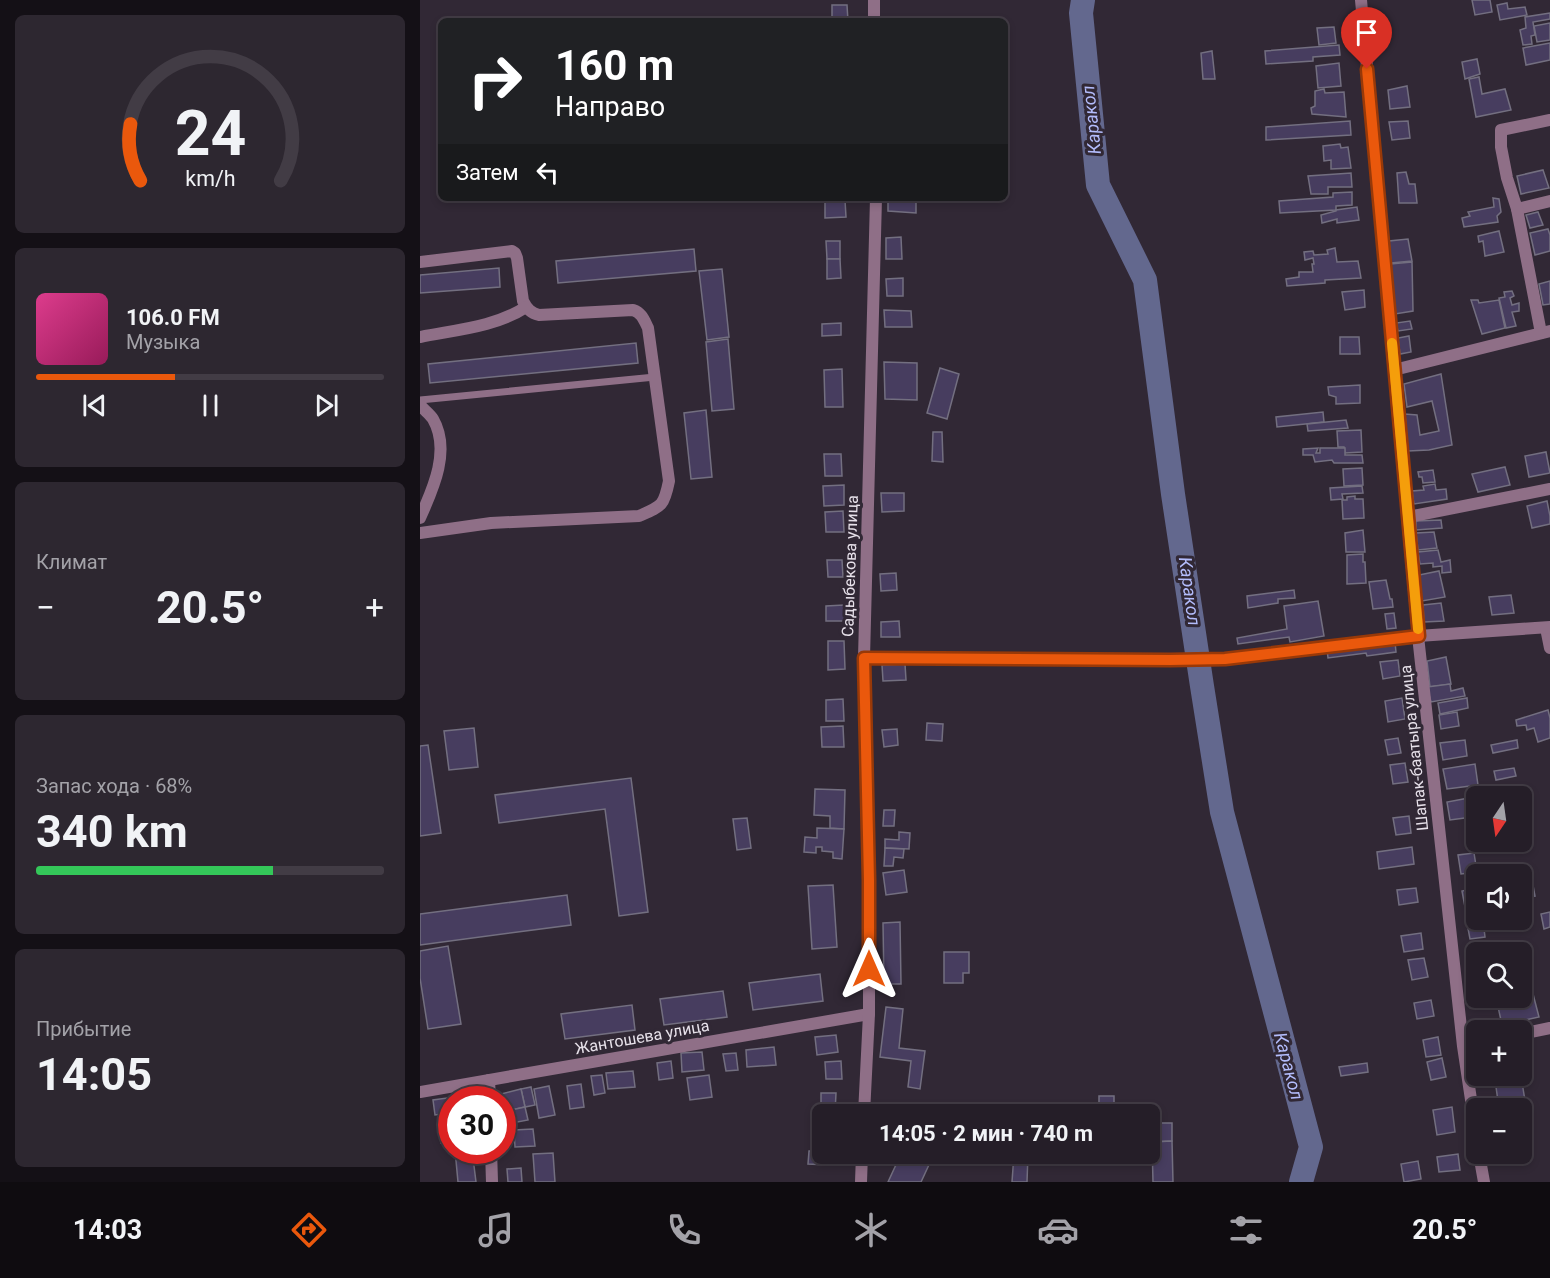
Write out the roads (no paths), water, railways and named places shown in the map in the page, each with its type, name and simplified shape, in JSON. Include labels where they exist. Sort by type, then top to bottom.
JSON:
[{"type":"street","points":[[874,0],[874,18]]},
{"type":"street","name":"Шапак-баатыра улица","points":[[1361,0],[1407,517],[1462,1046],[1470,1098]]},
{"type":"street","points":[[1394,370],[1546,332],[1517,208],[1507,178],[1501,147],[1501,130],[1550,120]]},
{"type":"street","name":"Садыбекова улица","points":[[864,1104],[869,1014],[869,880],[864,658],[876,201]]},
{"type":"street","points":[[1517,208],[1550,201]]},
{"type":"street","points":[[420,262],[512,251],[517,258],[524,302],[534,314],[633,310],[639,312],[648,328],[669,481],[666,496],[658,508],[639,516],[491,523],[420,533]]},
{"type":"street","points":[[420,337],[477,326],[515,314],[526,307]]},
{"type":"street","points":[[420,405],[432,417],[438,430],[441,450],[434,487],[420,518]]},
{"type":"street","points":[[1407,517],[1550,489]]},
{"type":"street","points":[[864,658],[1225,659],[1419,636],[1548,627],[1550,648]]},
{"type":"street","name":"Жантошева улица","points":[[420,1092],[869,1014]]},
{"type":"street","points":[[1532,1032],[1550,1028]]},
{"type":"street","points":[[1462,1046],[1466,1045]]},
{"type":"street","points":[[489,1080],[489,1086]]},
{"type":"street","points":[[491,1164],[492,1182]]},
{"type":"street","points":[[861,1182],[862,1164]]},
{"type":"street","points":[[1481,1164],[1484,1182]]},
{"type":"lane","points":[[420,400],[655,377]]},
{"type":"waterway","name":"Каракол","points":[[1083,0],[1081,13],[1098,185],[1145,280],[1173,494],[1222,812],[1311,1147],[1301,1182]]}]
